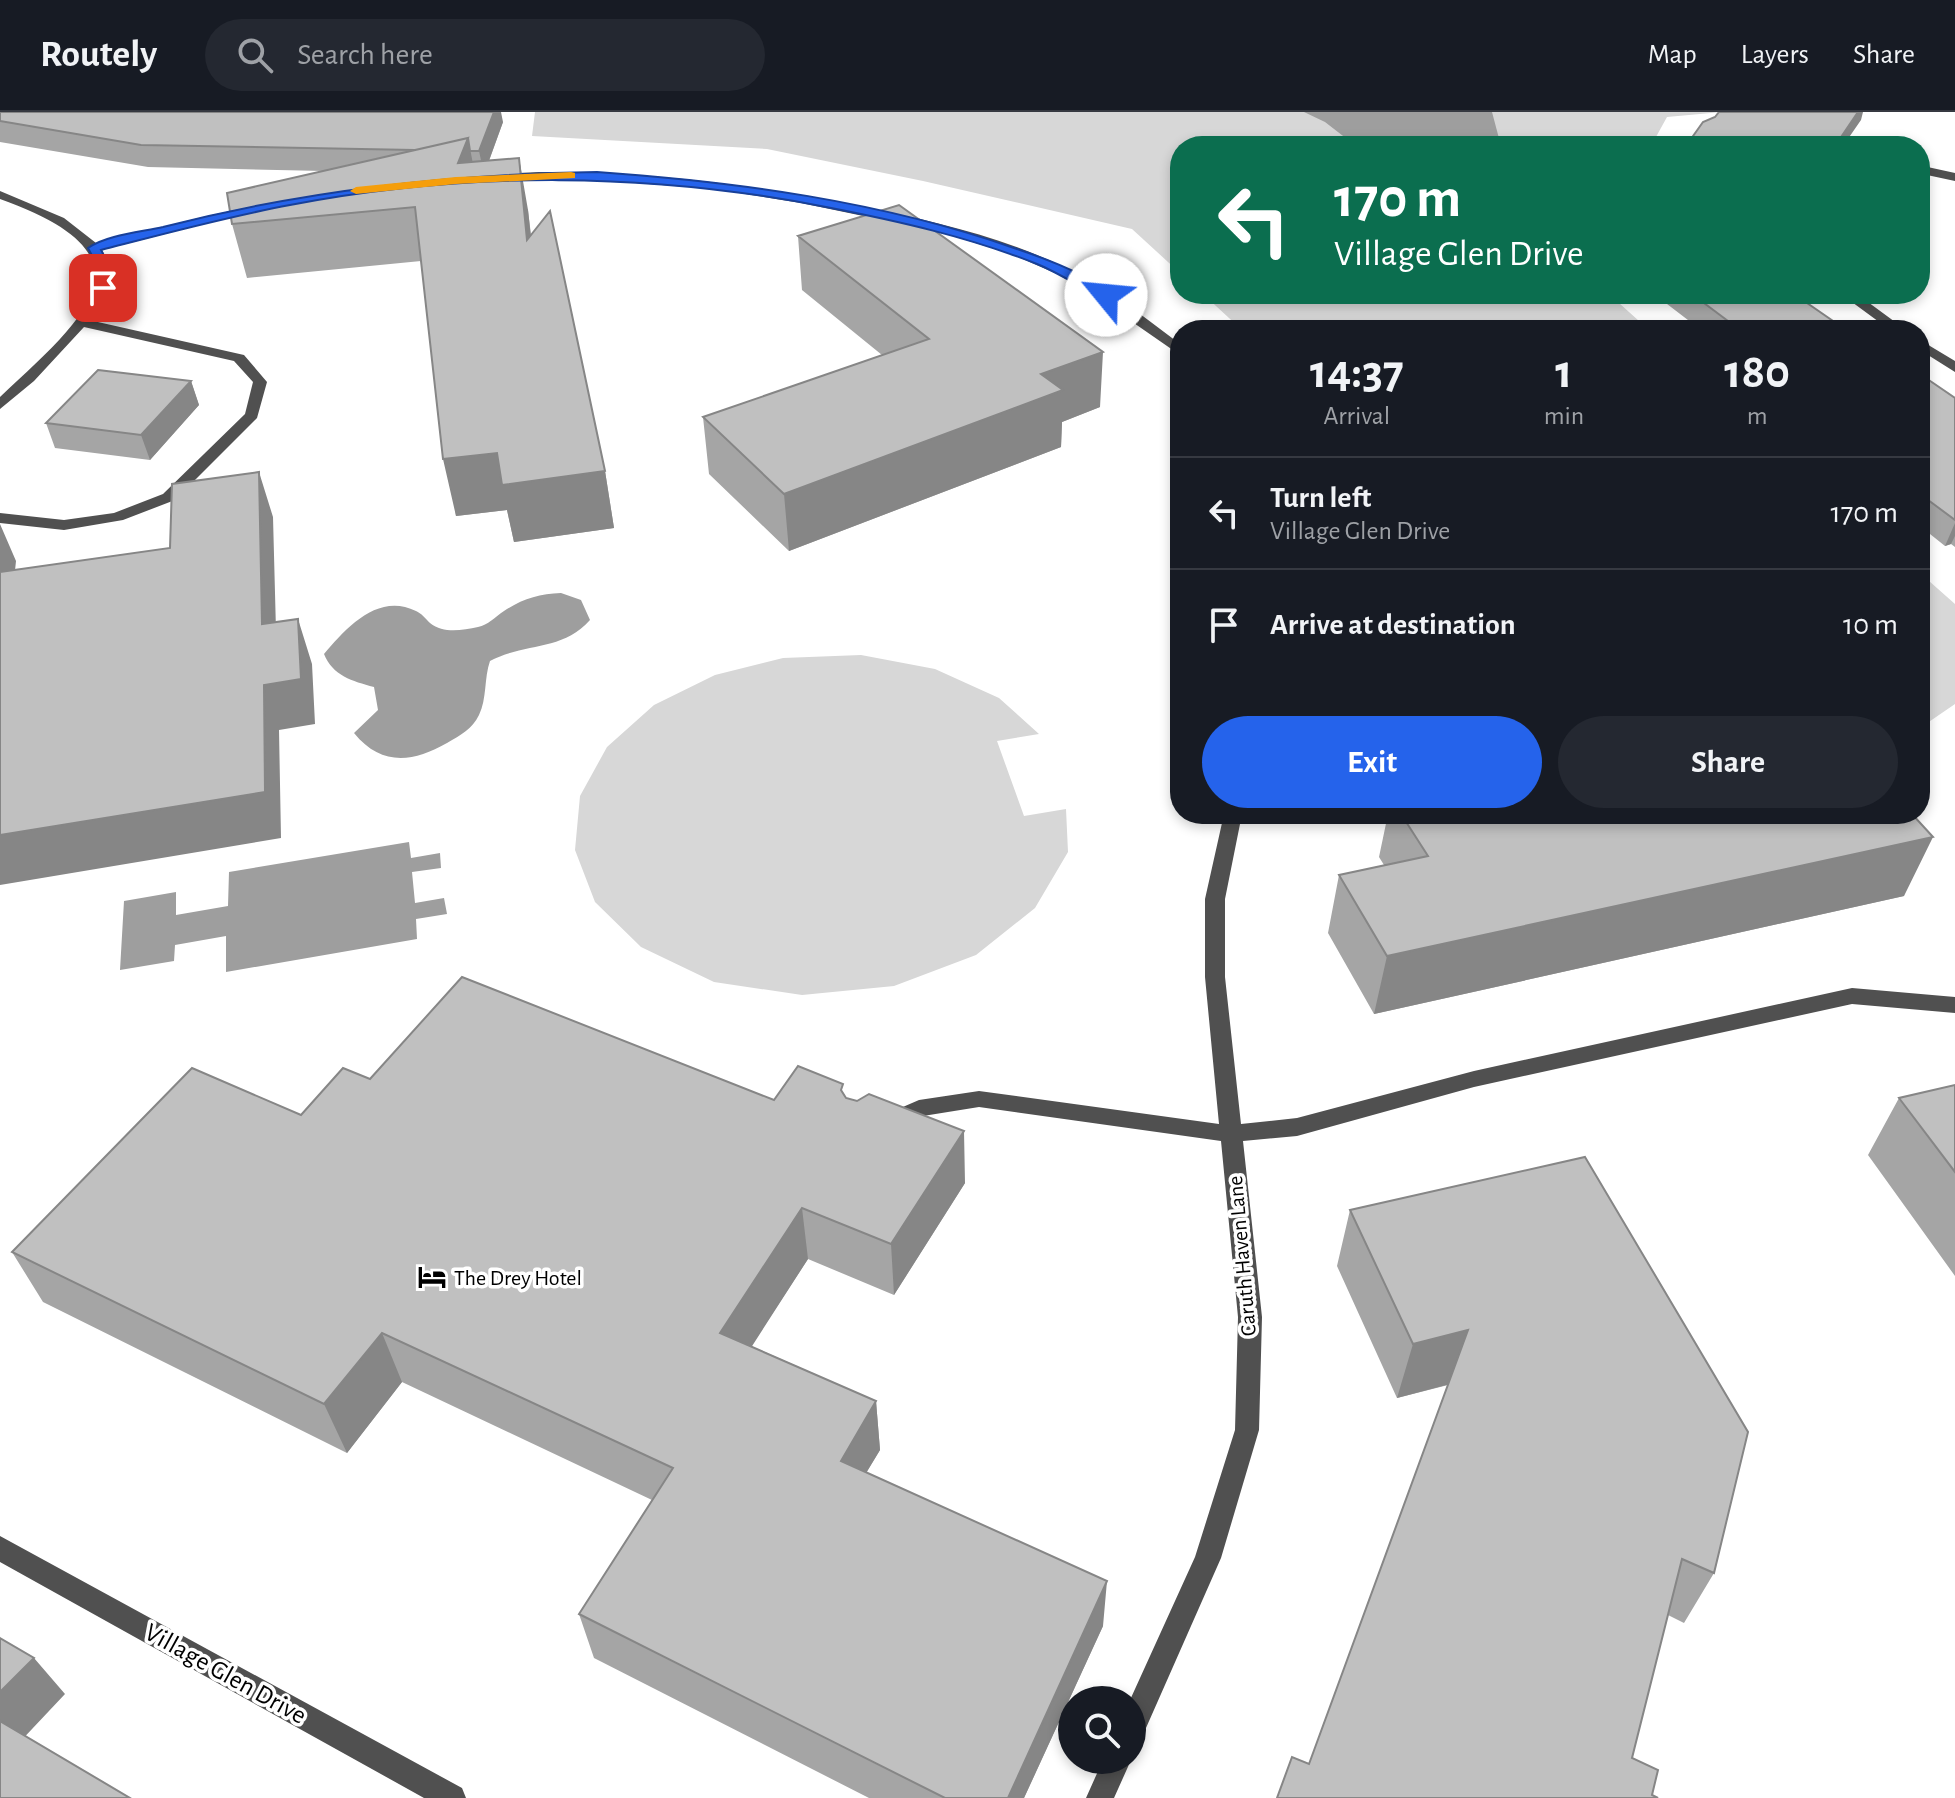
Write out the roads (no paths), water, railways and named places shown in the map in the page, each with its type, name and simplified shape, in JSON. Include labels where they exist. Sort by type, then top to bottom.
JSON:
[{"type":"street","points":[[1930,172],[1955,177]]},
{"type":"street","points":[[484,179],[597,175],[690,182],[785,195],[883,214],[969,236],[1043,262],[1106,295],[1170,343]]},
{"type":"street","points":[[0,195],[33,207],[64,224],[94,248],[104,267],[103,288],[80,322],[0,405]]},
{"type":"street","points":[[94,248],[278,204]]},
{"type":"street","points":[[1862,304],[1885,320]]},
{"type":"street","points":[[0,518],[64,525],[117,517],[169,497],[252,415],[260,382],[239,358],[80,322]]},
{"type":"street","points":[[1930,351],[1955,368]]},
{"type":"street","name":"Caruth Haven Lane","points":[[1146,1696],[1208,1558],[1247,1430],[1250,1317],[1215,977],[1215,899],[1231,824]]},
{"type":"street","points":[[868,1134],[919,1108],[979,1099],[1229,1134],[1297,1127],[1474,1079],[1852,996],[1955,1005]]},
{"type":"street","name":"Village Glen Drive","points":[[0,1548],[452,1798]]},
{"type":"street","points":[[1100,1798],[1111,1774]]},
{"type":"place","name":"The Drey Hotel","points":[[432,1277]]}]
